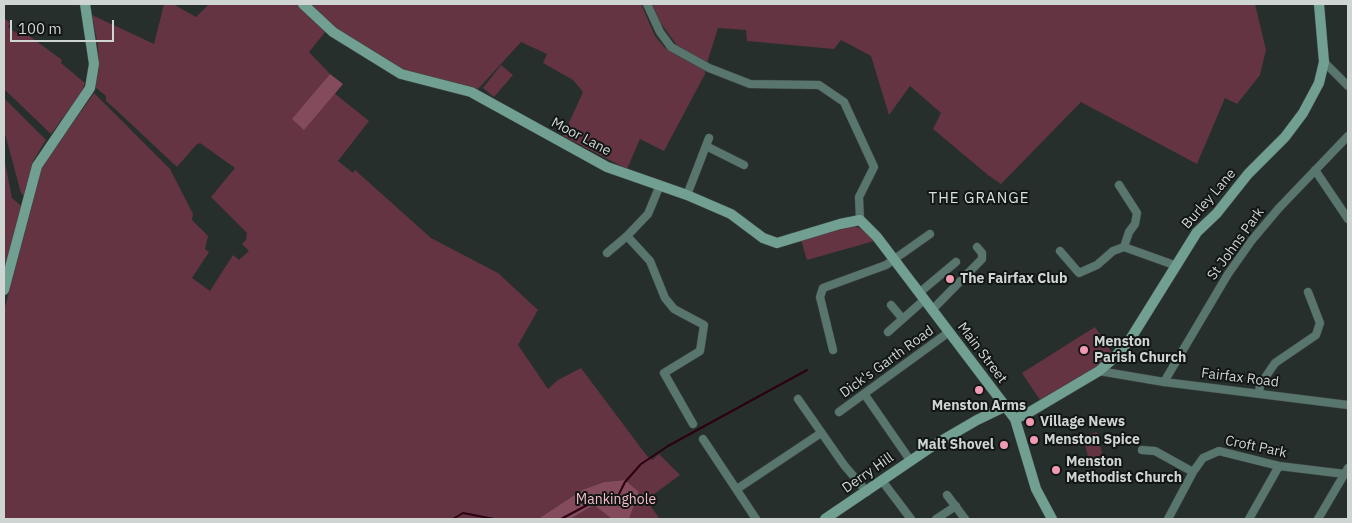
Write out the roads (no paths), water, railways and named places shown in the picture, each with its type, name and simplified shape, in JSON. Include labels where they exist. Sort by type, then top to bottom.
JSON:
[{"type":"street","points":[[4,290],[37,166],[90,88],[94,64],[85,4]]},
{"type":"street","name":"Moor Lane","points":[[303,4],[333,32],[401,74],[471,92],[607,167],[688,195],[731,214],[763,238],[777,242],[860,220]]},
{"type":"street","points":[[647,4],[660,32],[671,47],[709,68],[750,84],[819,85],[844,102],[874,168],[860,197],[860,220]]},
{"type":"street","name":"Burley Lane","points":[[1015,419],[1099,371],[1130,338],[1197,232],[1217,213],[1248,174],[1285,136],[1303,114],[1319,83],[1324,62],[1319,4]]},
{"type":"street","points":[[1324,62],[1348,86]]},
{"type":"street","name":"St Johns Park","points":[[1164,382],[1180,351],[1252,240],[1279,208],[1348,136]]},
{"type":"street","points":[[688,195],[709,138]]},
{"type":"street","points":[[706,146],[744,164]]},
{"type":"street","points":[[1315,170],[1348,219]]},
{"type":"street","points":[[607,253],[628,236],[648,214],[660,185]]},
{"type":"street","points":[[1119,186],[1138,213],[1124,247]]},
{"type":"street","name":"Main Street","points":[[860,220],[894,260],[1015,419],[1036,489],[1052,519]]},
{"type":"street","points":[[833,350],[820,297],[823,288],[894,260],[930,234]]},
{"type":"street","points":[[628,236],[650,261],[665,298],[674,309],[704,325],[700,351],[664,373],[693,424]]},
{"type":"street","points":[[932,310],[982,259],[982,253],[977,247]]},
{"type":"street","points":[[1060,251],[1076,270],[1082,273],[1097,265],[1113,251],[1124,247],[1177,266]]},
{"type":"street","points":[[888,332],[901,322],[902,318],[921,296],[956,262]]},
{"type":"street","points":[[1259,393],[1260,385],[1275,363],[1316,336],[1320,323],[1308,292]]},
{"type":"street","points":[[891,305],[902,318]]},
{"type":"street","name":"Dick's Garth Road","points":[[839,412],[865,395],[949,332]]},
{"type":"street","name":"Fairfax Road","points":[[1099,371],[1164,382],[1348,405]]},
{"type":"street","points":[[865,395],[910,460]]},
{"type":"street","points":[[798,399],[844,465],[867,492]]},
{"type":"street","name":"Derry Hill","points":[[829,518],[882,482],[910,460],[976,420],[1006,406]]},
{"type":"street","points":[[737,489],[821,433]]},
{"type":"street","points":[[702,438],[756,519]]},
{"type":"street","points":[[1142,450],[1155,451],[1193,472]]},
{"type":"street","name":"Croft Park","points":[[1168,519],[1193,472],[1203,458],[1219,451],[1279,466],[1346,471]]},
{"type":"street","points":[[1249,519],[1279,466]]},
{"type":"street","points":[[1318,519],[1346,471]]},
{"type":"street","points":[[882,482],[911,519]]},
{"type":"street","points":[[947,494],[965,519]]},
{"type":"street","points":[[936,519],[956,506]]},
{"type":"waterway","points":[[561,519],[593,502],[616,500],[625,482],[641,464],[668,446],[807,370]]},
{"type":"waterway","points":[[453,519],[463,513],[494,519]]},
{"type":"place","name":"The Fairfax Club","points":[[950,279]]},
{"type":"place","name":"Menston Parish Church","points":[[1084,350]]},
{"type":"place","name":"Menston Arms","points":[[979,390]]},
{"type":"place","name":"Village News","points":[[1030,422]]},
{"type":"place","name":"Menston Spice","points":[[1034,440]]},
{"type":"place","name":"Malt Shovel","points":[[1004,445]]},
{"type":"place","name":"Menston Methodist Church","points":[[1056,470]]},
{"type":"district","name":"THE GRANGE","points":[[979,199]]},
{"type":"park label","name":"Mankinghole","points":[[616,500]]}]
